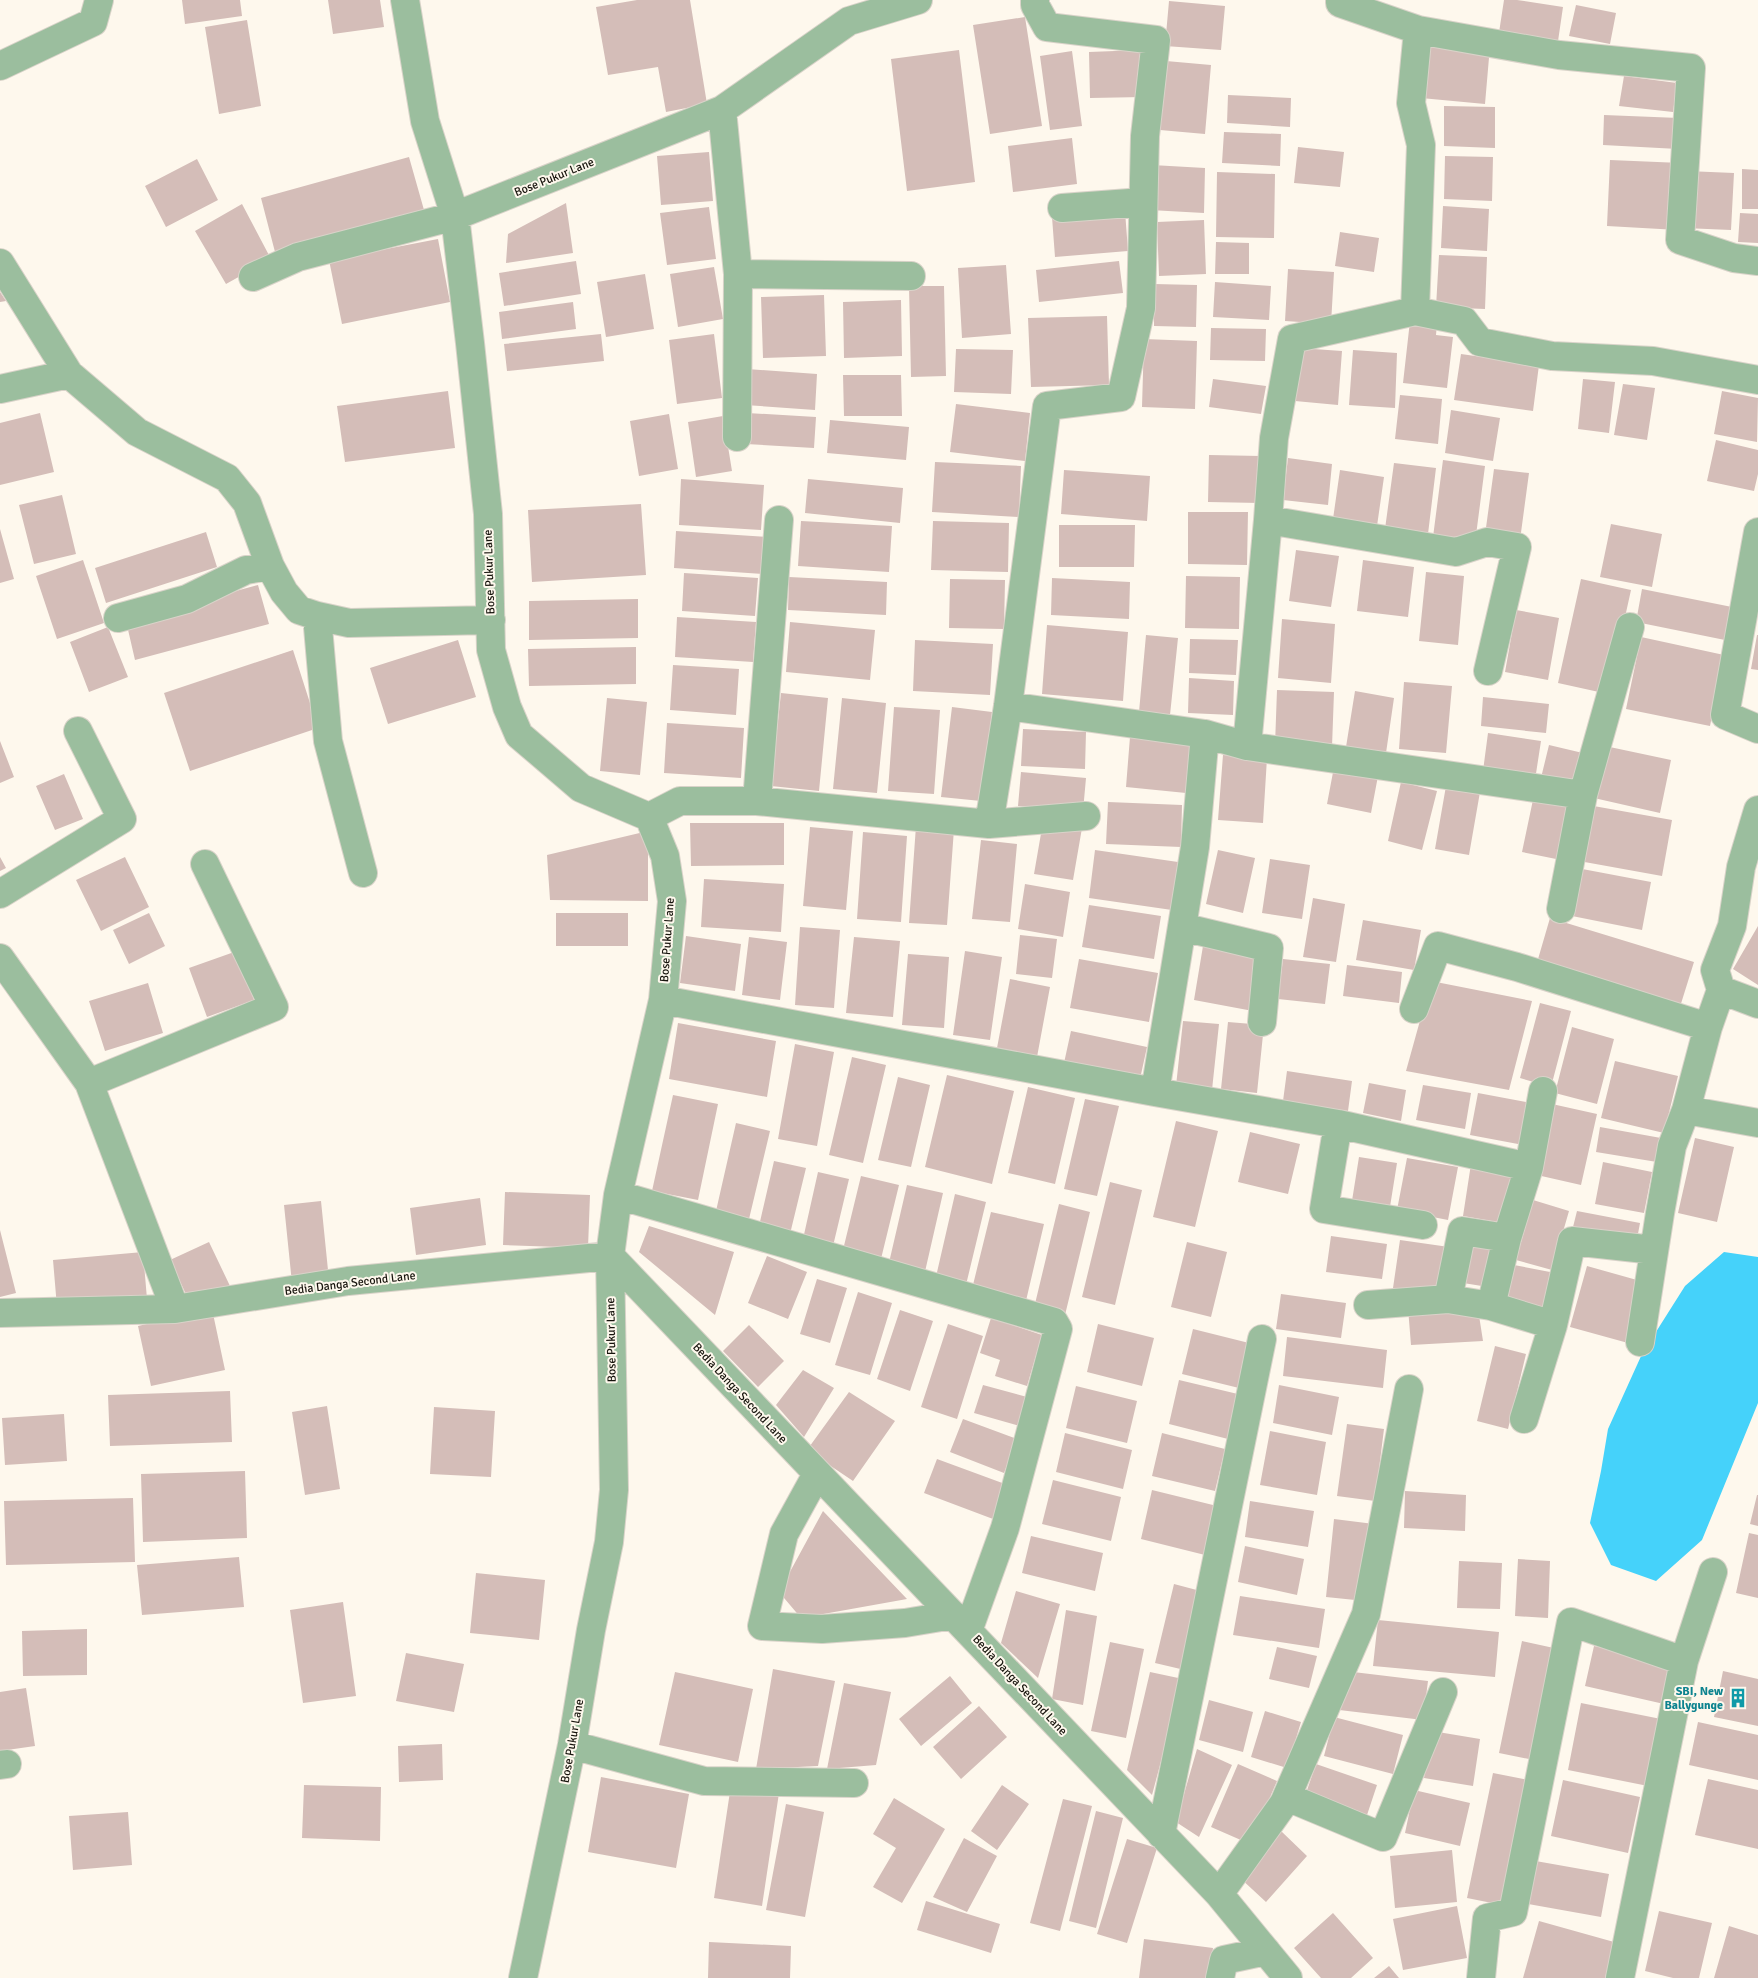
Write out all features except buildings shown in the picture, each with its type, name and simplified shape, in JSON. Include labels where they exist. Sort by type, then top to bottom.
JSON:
[{"type":"street","points":[[0,66],[93,22],[99,0]]},
{"type":"street","points":[[252,277],[298,258],[455,216],[425,121],[405,0]]},
{"type":"street","name":"Bose Pukur Lane","points":[[523,1978],[572,1745],[591,1630],[609,1542],[614,1490],[610,1256],[618,1195],[663,1000],[672,902],[665,856],[649,817],[581,788],[520,734],[507,708],[491,650],[488,514],[455,216],[722,110],[851,11],[918,0]]},
{"type":"street","points":[[989,824],[1008,706],[1047,406],[1122,397],[1141,308],[1145,136],[1156,40],[1047,26],[1035,5],[1035,0]]},
{"type":"street","points":[[1340,0],[1340,3],[1418,30],[1559,54],[1691,68],[1680,240],[1734,258],[1758,261]]},
{"type":"street","points":[[1415,311],[1421,145],[1411,103],[1418,30]]},
{"type":"street","points":[[722,110],[738,274],[737,437]]},
{"type":"street","points":[[1062,208],[1143,202]]},
{"type":"street","points":[[0,263],[69,374],[137,432],[227,478],[246,504],[270,566],[284,592],[299,610],[349,623],[491,620]]},
{"type":"street","points":[[738,274],[910,276]]},
{"type":"street","points":[[1247,746],[1274,438],[1292,339],[1415,311],[1464,322],[1480,342],[1552,356],[1653,362],[1758,380]]},
{"type":"street","points":[[0,389],[69,374]]},
{"type":"street","points":[[757,801],[779,520]]},
{"type":"street","points":[[1268,520],[1456,552],[1487,542],[1516,547],[1488,671]]},
{"type":"street","points":[[1758,532],[1751,614],[1725,715],[1758,730]]},
{"type":"street","points":[[118,618],[187,599],[246,570],[270,566]]},
{"type":"street","points":[[317,616],[328,740],[363,873]]},
{"type":"street","points":[[1561,909],[1583,796],[1630,627]]},
{"type":"street","points":[[1008,706],[1205,734],[1247,746],[1583,796]]},
{"type":"street","points":[[0,894],[122,819],[78,731]]},
{"type":"street","points":[[1155,1092],[1195,847],[1205,734]]},
{"type":"street","points":[[649,817],[680,801],[757,801],[989,824],[1086,816]]},
{"type":"street","points":[[1640,1342],[1672,1146],[1686,1110],[1708,1027],[1721,990],[1715,970],[1732,926],[1741,867],[1758,810]]},
{"type":"street","points":[[89,1083],[274,1007],[205,864]]},
{"type":"street","points":[[1182,926],[1269,948],[1262,1022]]},
{"type":"street","points":[[1414,1008],[1438,946],[1517,966],[1708,1027]]},
{"type":"street","points":[[0,958],[89,1083],[175,1310]]},
{"type":"street","points":[[1721,990],[1758,1004]]},
{"type":"street","points":[[663,1000],[1155,1092],[1338,1124],[1529,1167]]},
{"type":"street","points":[[1491,1306],[1507,1238],[1529,1167],[1543,1091]]},
{"type":"street","points":[[1686,1110],[1758,1123]]},
{"type":"street","points":[[1338,1124],[1324,1209],[1423,1225]]},
{"type":"street","points":[[618,1195],[1054,1322],[1057,1325],[1058,1329],[1006,1528],[961,1623],[905,1623],[822,1629],[762,1626],[784,1534],[816,1474]]},
{"type":"street","points":[[1448,1299],[1462,1231],[1507,1238]]},
{"type":"street","points":[[1524,1419],[1553,1325],[1572,1240],[1654,1250]]},
{"type":"street","name":"Bedia Danga Second Lane","points":[[0,1314],[175,1310],[348,1281],[610,1256],[816,1474],[859,1516],[1219,1894],[1288,1978]]},
{"type":"street","points":[[1368,1305],[1448,1299],[1491,1306],[1553,1325]]},
{"type":"street","points":[[1161,1834],[1262,1339]]},
{"type":"street","points":[[1219,1894],[1287,1797],[1366,1614],[1408,1389]]},
{"type":"street","points":[[1620,1978],[1684,1661],[1713,1572]]},
{"type":"street","points":[[1481,1978],[1487,1918],[1513,1912],[1571,1622],[1684,1661]]},
{"type":"street","points":[[1287,1797],[1383,1837],[1443,1692]]},
{"type":"street","points":[[572,1745],[704,1781],[854,1783]]},
{"type":"street","points":[[1220,1978],[1224,1960],[1266,1951]]},
{"type":"water","points":[[1724,1252],[1758,1257],[1758,1403],[1702,1540],[1656,1581],[1611,1565],[1590,1523],[1608,1429],[1642,1354],[1685,1286]]},
{"type":"place","name":"SBI, New Ballygunge","points":[[1738,1698]]}]
